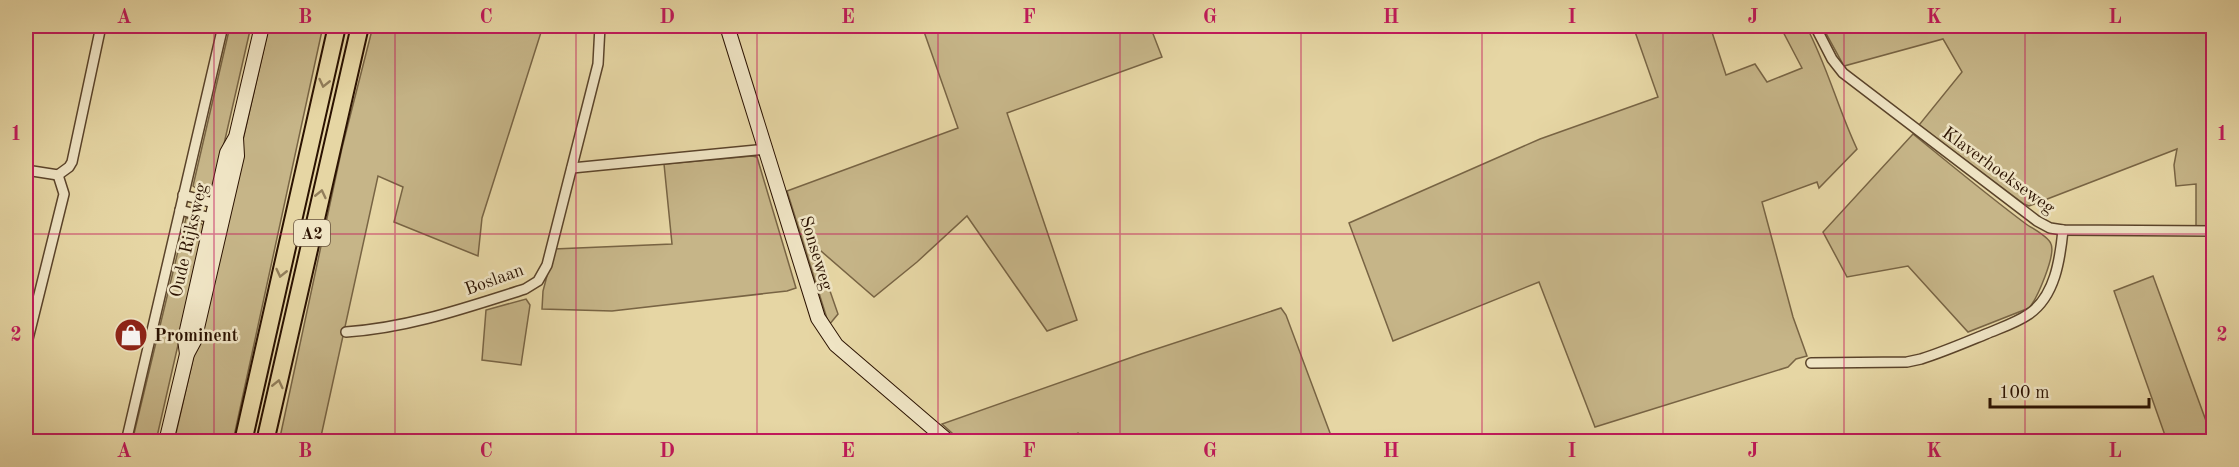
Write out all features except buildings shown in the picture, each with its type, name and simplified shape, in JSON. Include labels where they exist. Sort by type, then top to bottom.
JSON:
[{"type":"highway","name":"A2","points":[[243,441],[337,26]]},
{"type":"highway","name":"A2","points":[[265,441],[360,26]]},
{"type":"main road","name":"Oude Rijksweg","points":[[166,441],[187,354],[184,339],[220,204],[237,156],[236,137],[262,26]]},
{"type":"main road","name":"Sonseweg","points":[[727,26],[818,318],[836,345],[949,441]]},
{"type":"street","points":[[26,170],[58,175],[72,162],[101,26]]},
{"type":"street","points":[[126,441],[223,26]]},
{"type":"street","name":"Boslaan","points":[[346,332],[379,330],[432,318],[525,290],[538,280],[547,265],[598,64],[600,26]]},
{"type":"street","name":"Klaverhoekseweg","points":[[1815,26],[1832,59],[1843,73],[2037,221],[2050,228],[2214,231]]},
{"type":"street","points":[[572,168],[767,149]]},
{"type":"street","points":[[26,347],[64,194],[58,175]]},
{"type":"street","points":[[183,195],[220,204]]},
{"type":"street","points":[[180,210],[217,219]]},
{"type":"street","points":[[1811,363],[1907,362],[1921,359],[2017,321],[2035,309],[2048,292],[2061,251],[2063,230]]},
{"type":"shaded area","points":[[230,26],[251,26],[213,192],[202,192],[193,186]]},
{"type":"shaded area","points":[[269,26],[323,26],[233,441],[174,442]]},
{"type":"shaded area","points":[[373,26],[543,26],[482,218],[478,256],[394,222],[403,187],[378,176],[320,441],[279,442],[342,148]]},
{"type":"shaded area","points":[[922,26],[1150,26],[1162,57],[1007,113],[1077,320],[1047,331],[967,216],[917,262],[874,297],[814,245],[838,314],[829,325],[787,191],[958,128]]},
{"type":"shaded area","points":[[1633,26],[1710,26],[1726,75],[1755,64],[1767,82],[1802,68],[1780,26],[1806,26],[1857,149],[1819,188],[1817,182],[1762,202],[1793,317],[1807,356],[1796,359],[1788,367],[1595,427],[1539,282],[1393,341],[1349,223],[1540,139],[1658,97]]},
{"type":"shaded area","points":[[1822,26],[2213,26],[2213,227],[2196,226],[2196,184],[2176,186],[2174,165],[2177,149],[2029,206],[2024,204],[1919,125],[1962,72],[1943,39],[1844,66]]},
{"type":"shaded area","points":[[1913,134],[1997,202],[2044,235],[2051,244],[2048,267],[2041,287],[2029,308],[1968,332],[1908,266],[1847,277],[1823,232]]},
{"type":"shaded area","points":[[757,157],[796,288],[787,291],[612,311],[542,309],[543,291],[554,249],[672,244],[664,164]]},
{"type":"shaded area","points":[[186,218],[197,220],[205,227],[156,441],[132,442]]},
{"type":"shaded area","points":[[2153,276],[2213,441],[2167,441],[2114,291]]},
{"type":"shaded area","points":[[526,299],[530,305],[521,365],[482,360],[486,310]]},
{"type":"shaded area","points":[[1281,308],[1286,315],[1333,441],[1085,442],[1078,433],[1066,441],[962,442],[942,424],[1141,354]]},
{"type":"place","name":"Prominent","points":[[131,335]]}]
